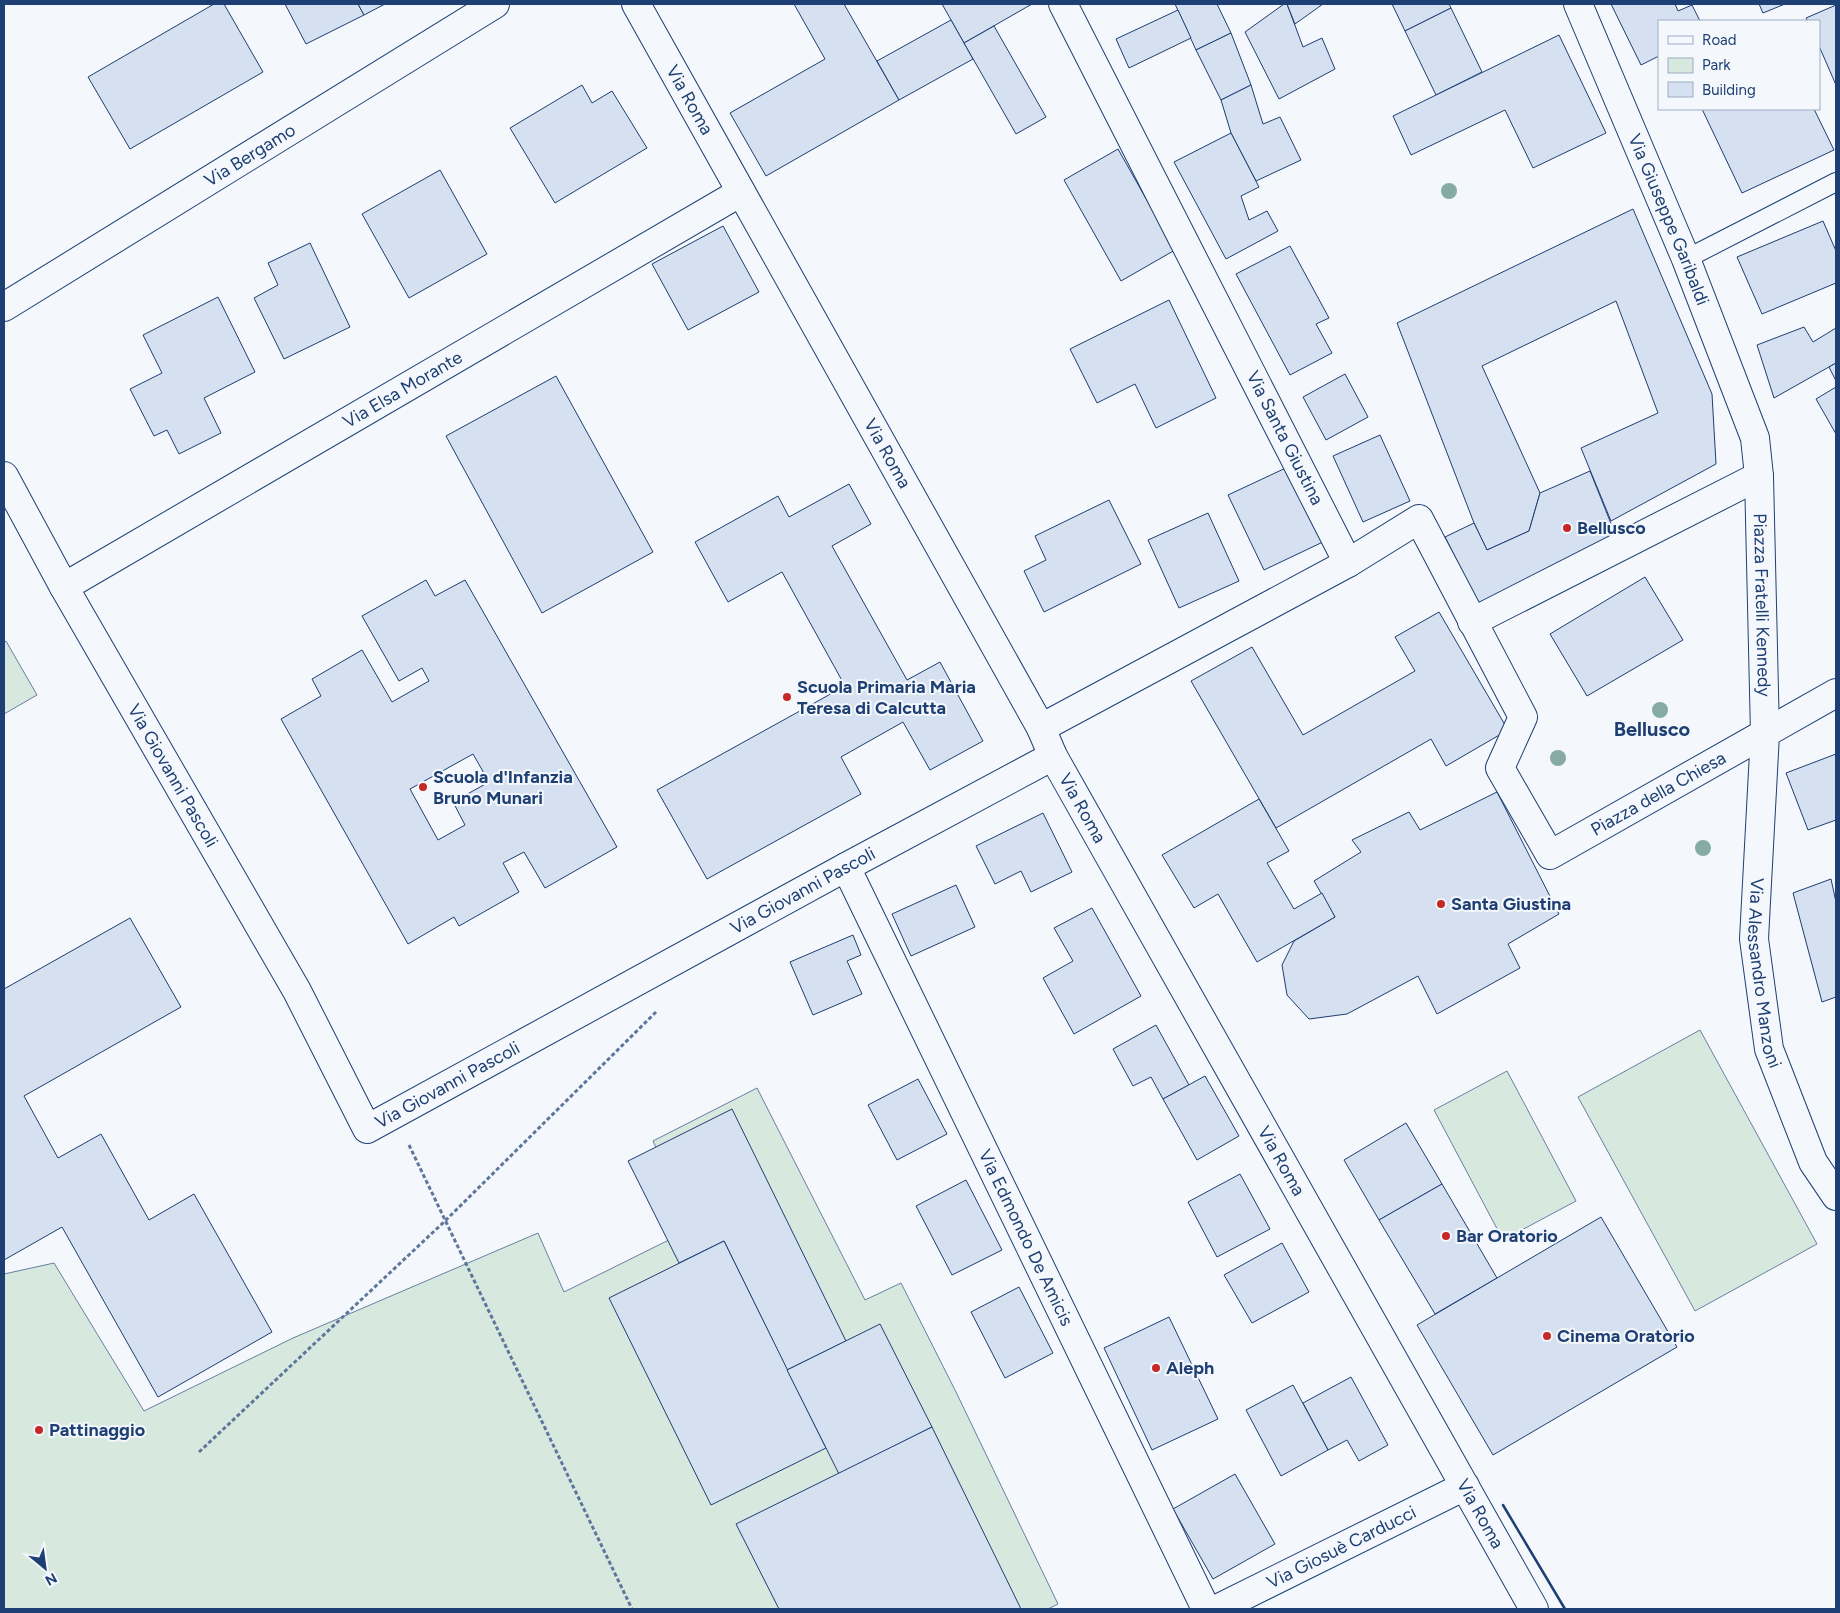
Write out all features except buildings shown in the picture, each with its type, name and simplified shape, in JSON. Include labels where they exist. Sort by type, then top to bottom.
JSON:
[{"type":"street","name":"Via Bergamo","points":[[4,307],[494,4]]},
{"type":"street","name":"Via Roma","points":[[636,4],[1041,728],[1053,756],[1534,1609]]},
{"type":"street","name":"Via Santa Giustina","points":[[1063,4],[1348,563]]},
{"type":"street","name":"Via Giuseppe Garibaldi","points":[[1578,4],[1686,259],[1755,438]]},
{"type":"street","name":"Via Elsa Morante","points":[[64,587],[741,192]]},
{"type":"street","name":"Piazza Fratelli Kennedy","points":[[1755,438],[1759,476],[1765,734]]},
{"type":"street","name":"Via Giovanni Pascoli","points":[[4,476],[64,587],[297,991],[367,1129],[1053,756]]},
{"type":"street","points":[[1041,728],[1348,563],[1419,519],[1472,622],[1759,476]]},
{"type":"street","name":"Piazza della Chiesa","points":[[1472,622],[1523,717],[1500,768],[1550,855],[1836,693]]},
{"type":"street","name":"Via Alessandro Manzoni","points":[[1765,734],[1754,938],[1769,1049],[1813,1162],[1836,1196]]},
{"type":"street","name":"Via Edmondo De Amicis","points":[[846,867],[1206,1609]]},
{"type":"street","name":"Via Giosuè Carducci","points":[[1217,1609],[1465,1486]]},
{"type":"lane","points":[[1686,259],[1836,182]]},
{"type":"path","points":[[199,1452],[445,1221],[657,1011]]},
{"type":"path","points":[[394,1114],[632,1609]]},
{"type":"green space","points":[[6,641],[37,695],[4,714],[4,642]]},
{"type":"green space","points":[[1700,1030],[1817,1244],[1695,1311],[1578,1097]]},
{"type":"green space","points":[[1507,1071],[1576,1201],[1503,1240],[1434,1110]]},
{"type":"green space","points":[[757,1088],[865,1300],[901,1283],[956,1392],[1058,1604],[1048,1609],[4,1609],[4,1274],[54,1263],[144,1411],[293,1338],[538,1233],[564,1292],[693,1228],[653,1141]]},
{"type":"wall","points":[[1503,1505],[1565,1609]]},
{"type":"place","name":"Bellusco","points":[[1567,528]]},
{"type":"place","name":"Scuola Primaria Maria Teresa di Calcutta","points":[[787,697]]},
{"type":"place","name":"Scuola d'Infanzia Bruno Munari","points":[[423,787]]},
{"type":"place","name":"Santa Giustina","points":[[1441,904]]},
{"type":"place","name":"Bar Oratorio","points":[[1446,1236]]},
{"type":"place","name":"Cinema Oratorio","points":[[1547,1336]]},
{"type":"place","name":"Aleph","points":[[1156,1368]]},
{"type":"place","name":"Pattinaggio","points":[[39,1430]]},
{"type":"district","name":"Bellusco","points":[[1652,729]]}]
